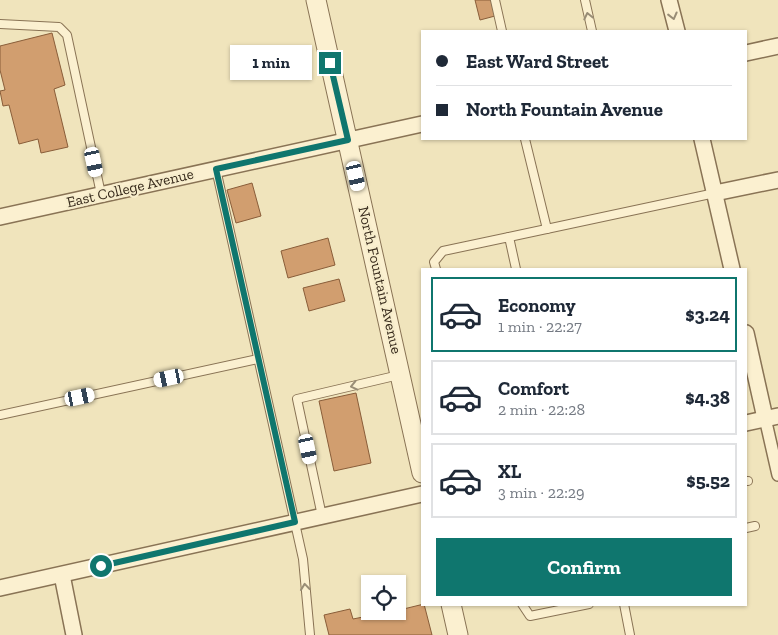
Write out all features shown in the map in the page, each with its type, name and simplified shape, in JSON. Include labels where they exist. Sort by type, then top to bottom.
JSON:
[{"type":"street","name":"North Fountain Avenue","points":[[316,0],[421,468]]},
{"type":"street","points":[[669,0],[676,30]]},
{"type":"street","points":[[747,53],[778,46]]},
{"type":"street","name":"East College Avenue","points":[[0,217],[421,124]]},
{"type":"street","points":[[702,140],[732,268]]},
{"type":"street","points":[[715,193],[778,180]]},
{"type":"street","points":[[747,336],[772,417],[778,475]]},
{"type":"street","points":[[747,422],[772,417]]},
{"type":"street","points":[[0,588],[421,494]]},
{"type":"street","points":[[62,575],[74,635]]},
{"type":"street","points":[[452,606],[458,635]]},
{"type":"lane","points":[[495,0],[502,30]]},
{"type":"lane","points":[[585,0],[592,30]]},
{"type":"lane","points":[[0,24],[59,27],[67,35],[101,194]]},
{"type":"lane","points":[[524,140],[547,229]]},
{"type":"lane","points":[[216,169],[303,559],[310,635]]},
{"type":"lane","points":[[436,268],[434,262],[443,251],[715,193]]},
{"type":"lane","points":[[509,237],[516,268]]},
{"type":"lane","points":[[0,415],[258,359]]},
{"type":"lane","points":[[322,516],[297,399],[401,375]]},
{"type":"lane","points":[[747,528],[755,526]]},
{"type":"lane","points":[[523,606],[530,616],[579,606]]},
{"type":"lane","points":[[624,606],[630,635]]},
{"type":"building","points":[[475,0],[491,0],[495,16],[480,20]]},
{"type":"building","points":[[52,33],[65,85],[54,89],[68,147],[41,153],[38,139],[19,144],[9,105],[3,106],[0,91],[5,90],[0,70],[0,46]]},
{"type":"building","points":[[252,183],[261,216],[236,223],[227,190]]},
{"type":"building","points":[[328,238],[335,265],[288,278],[281,251]]},
{"type":"building","points":[[339,279],[345,301],[309,311],[303,288]]},
{"type":"building","points":[[356,393],[371,463],[334,471],[319,401]]},
{"type":"building","points":[[421,605],[425,606],[432,635],[329,635],[324,615],[350,609],[353,619],[361,617],[361,620],[406,620],[406,608]]},
{"type":"route","points":[[101,566],[295,522],[216,169],[348,140],[330,63]]}]
